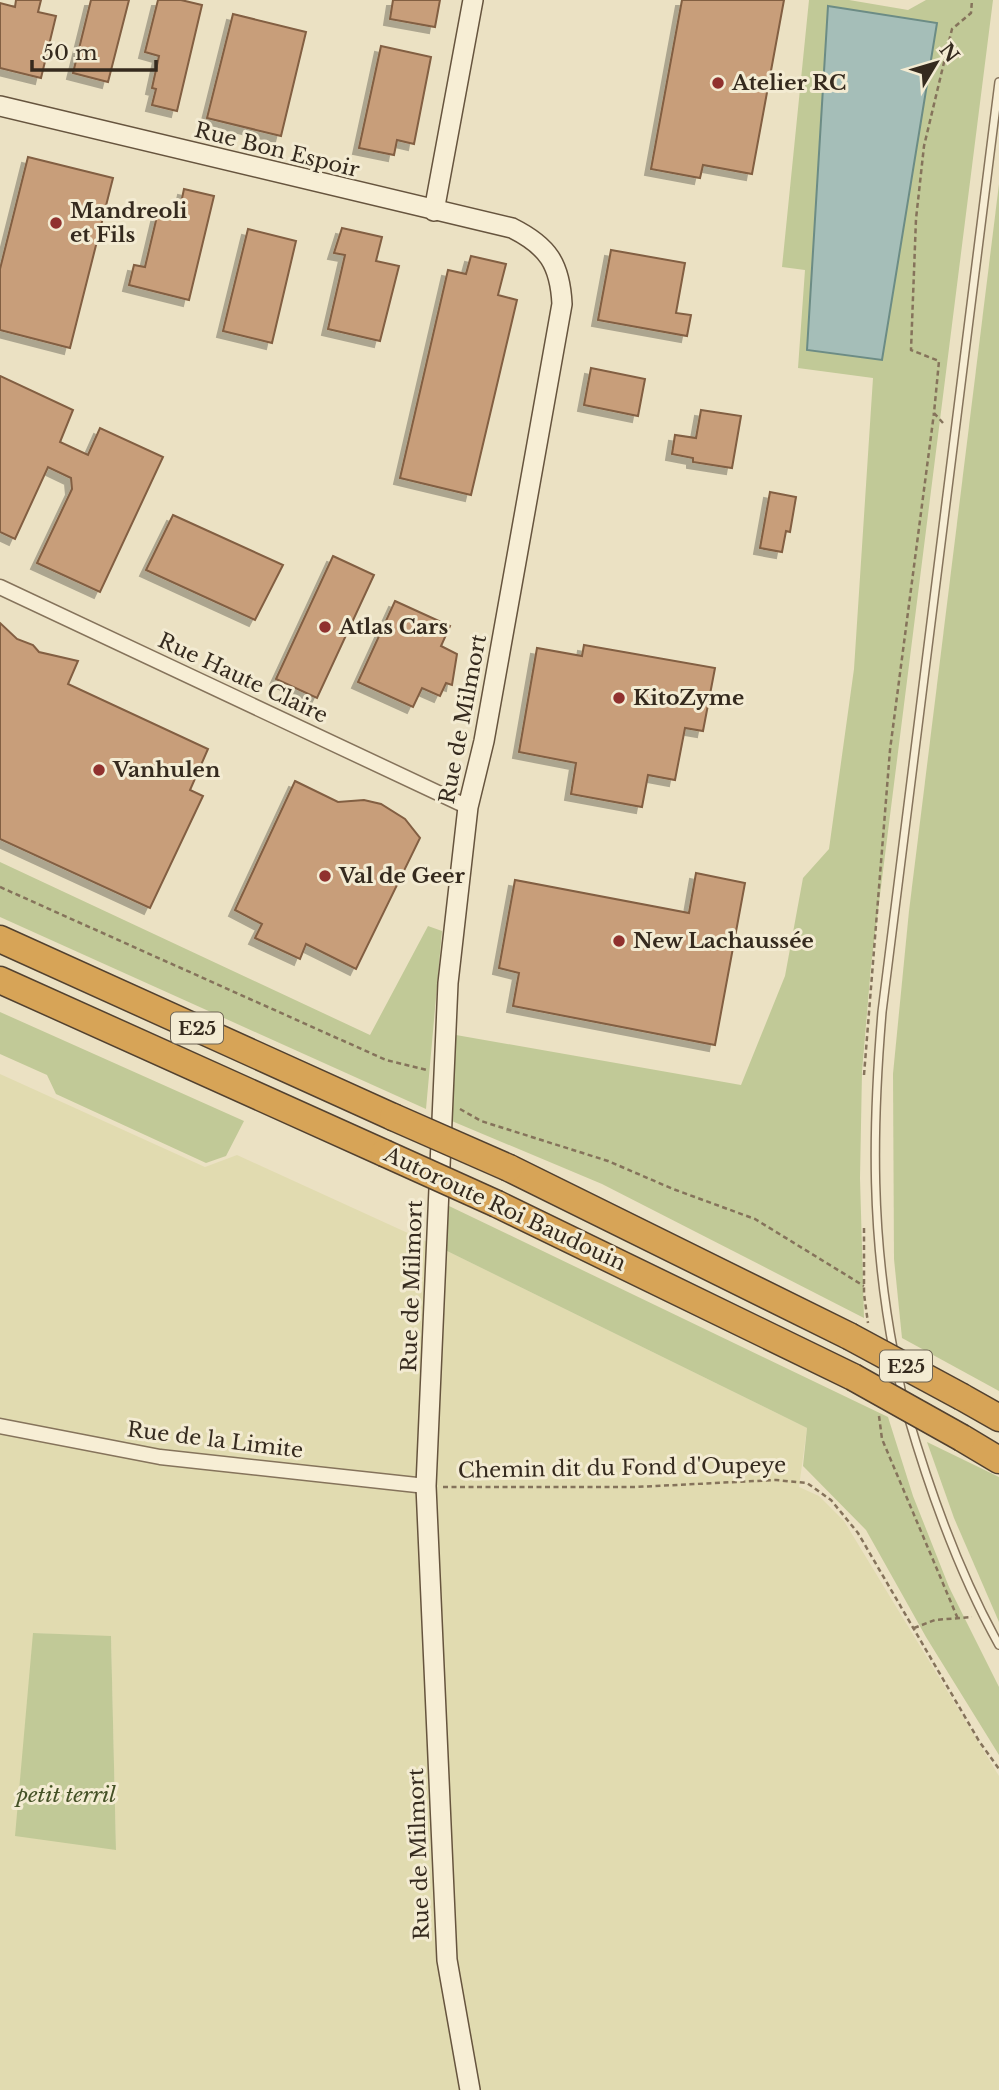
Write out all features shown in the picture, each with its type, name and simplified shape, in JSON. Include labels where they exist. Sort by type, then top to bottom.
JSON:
[{"type":"highway","name":"Autoroute Roi Baudouin","points":[[0,939],[509,1168],[849,1335],[999,1418]]},
{"type":"highway","name":"Autoroute Roi Baudouin","points":[[0,980],[497,1204],[853,1377],[999,1460]]},
{"type":"street","points":[[435,211],[473,0]]},
{"type":"street","name":"Rue Bon Espoir","points":[[0,106],[512,228],[540,245]]},
{"type":"street","name":"Rue de Milmort","points":[[470,2090],[447,1960],[426,1486],[442,1074],[455,918],[468,807],[484,741],[562,304],[561,279],[540,245]]},
{"type":"street","name":"Rue Haute Claire","points":[[0,587],[468,807]]},
{"type":"street","name":"Rue de la Limite","points":[[0,1426],[160,1457],[426,1486]]},
{"type":"lane","points":[[999,82],[881,1012],[873,1180],[878,1250],[902,1398],[926,1478],[999,1645]]},
{"type":"path","points":[[955,434],[934,413],[939,361],[911,351],[916,219],[924,146],[939,73],[952,29],[971,13],[972,0]]},
{"type":"path","points":[[0,887],[386,1060],[442,1074]]},
{"type":"path","points":[[441,1099],[481,1121],[608,1161],[755,1219],[864,1286]]},
{"type":"path","name":"Chemin dit du Fond d'Oupeye","points":[[426,1486],[635,1487],[776,1480],[807,1483],[831,1500],[858,1533],[979,1741],[999,1769]]},
{"type":"path","points":[[914,1628],[935,1620],[968,1618],[983,1613]]},
{"type":"green space","points":[[809,0],[849,0],[908,10],[926,0],[993,0],[871,966],[862,1072],[860,1178],[864,1318],[602,1184],[447,1119],[456,1035],[741,1085],[785,976],[803,878],[829,849],[854,669],[873,378],[798,368],[805,270],[782,267]]},
{"type":"green space","points":[[999,184],[999,1391],[902,1338],[894,1259],[893,1074],[909,911]]},
{"type":"green space","points":[[0,862],[370,1035],[428,926],[442,931],[426,1109],[0,917]]},
{"type":"green space","points":[[0,1012],[244,1121],[226,1156],[206,1163],[56,1094],[47,1075],[0,1054]]},
{"type":"green space","points":[[0,1074],[205,1167],[237,1155],[445,1250],[807,1428],[799,1487],[819,1496],[844,1521],[999,1776],[999,2090],[0,2090]],"holes":[[[33,1633],[111,1637],[116,1850]]]},
{"type":"green space","points":[[449,1206],[888,1417],[913,1496],[949,1587],[999,1687],[999,1755],[926,1637],[866,1530],[803,1466],[807,1428],[445,1250]]},
{"type":"green space","points":[[927,1442],[999,1477],[999,1622],[954,1518]]},
{"type":"green space","name":"petit terril","points":[[33,1633],[111,1636],[116,1850],[15,1836]]},
{"type":"water","points":[[828,6],[937,23],[882,360],[807,350]]},
{"type":"building","points":[[16,0],[41,0],[38,12],[56,16],[41,78],[0,68],[0,3],[15,7]]},
{"type":"building","points":[[91,0],[129,0],[108,82],[73,73]]},
{"type":"building","points":[[158,0],[181,0],[202,5],[177,111],[152,105],[156,89],[152,88],[159,56],[145,52]]},
{"type":"building","points":[[393,0],[440,0],[435,27],[390,19]]},
{"type":"building","name":"Atelier RC","points":[[682,0],[784,0],[752,174],[703,165],[700,178],[651,169]]},
{"type":"building","points":[[233,14],[306,32],[281,136],[207,118]]},
{"type":"building","points":[[381,46],[431,57],[414,144],[397,140],[394,155],[359,148]]},
{"type":"building","name":"Mandreoli et Fils","points":[[28,157],[113,178],[70,348],[0,330],[0,269]]},
{"type":"building","points":[[184,189],[214,196],[189,300],[129,285],[134,265],[145,267],[158,212],[178,217]]},
{"type":"building","points":[[342,228],[382,237],[376,261],[399,266],[380,341],[328,329],[345,255],[334,253]]},
{"type":"building","points":[[248,229],[296,241],[272,343],[223,331]]},
{"type":"building","points":[[611,250],[685,263],[676,313],[691,315],[687,336],[598,320]]},
{"type":"building","points":[[471,256],[506,264],[498,295],[517,300],[471,495],[400,478],[448,270],[466,274]]},
{"type":"building","points":[[591,368],[645,379],[638,416],[584,405]]},
{"type":"building","points":[[0,376],[73,410],[60,442],[88,455],[100,428],[163,457],[100,592],[37,563],[72,489],[71,478],[48,467],[15,539],[0,532]]},
{"type":"building","points":[[701,410],[741,416],[732,468],[693,462],[693,458],[672,454],[675,435],[696,438]]},
{"type":"building","points":[[770,492],[796,497],[790,532],[786,531],[782,552],[760,548]]},
{"type":"building","points":[[173,515],[283,565],[255,620],[146,570]]},
{"type":"building","name":"Atlas Cars","points":[[333,556],[374,575],[317,698],[276,679]]},
{"type":"building","points":[[395,601],[450,626],[441,646],[457,654],[452,685],[446,683],[440,696],[422,688],[413,707],[358,682]]},
{"type":"building","name":"Vanhulen","points":[[0,623],[17,639],[33,645],[39,652],[78,661],[68,684],[208,749],[190,790],[203,796],[150,908],[0,839]]},
{"type":"building","name":"KitoZyme","points":[[584,645],[715,668],[703,731],[685,728],[675,780],[648,775],[642,807],[571,794],[576,763],[519,752],[537,648],[582,656]]},
{"type":"building","name":"Val de Geer","points":[[295,781],[338,802],[364,800],[381,804],[405,819],[420,838],[356,969],[306,944],[300,959],[255,938],[262,924],[235,910]]},
{"type":"building","name":"New Lachaussée","points":[[696,873],[745,883],[715,1045],[513,1006],[519,973],[499,968],[515,880],[689,913]]},
{"type":"place","name":"Atelier RC","points":[[718,83]]},
{"type":"place","name":"Mandreoli et Fils","points":[[56,223]]},
{"type":"place","name":"Atlas Cars","points":[[325,627]]},
{"type":"place","name":"KitoZyme","points":[[619,698]]},
{"type":"place","name":"Vanhulen","points":[[99,770]]},
{"type":"place","name":"Val de Geer","points":[[325,876]]},
{"type":"place","name":"New Lachaussée","points":[[619,941]]}]
